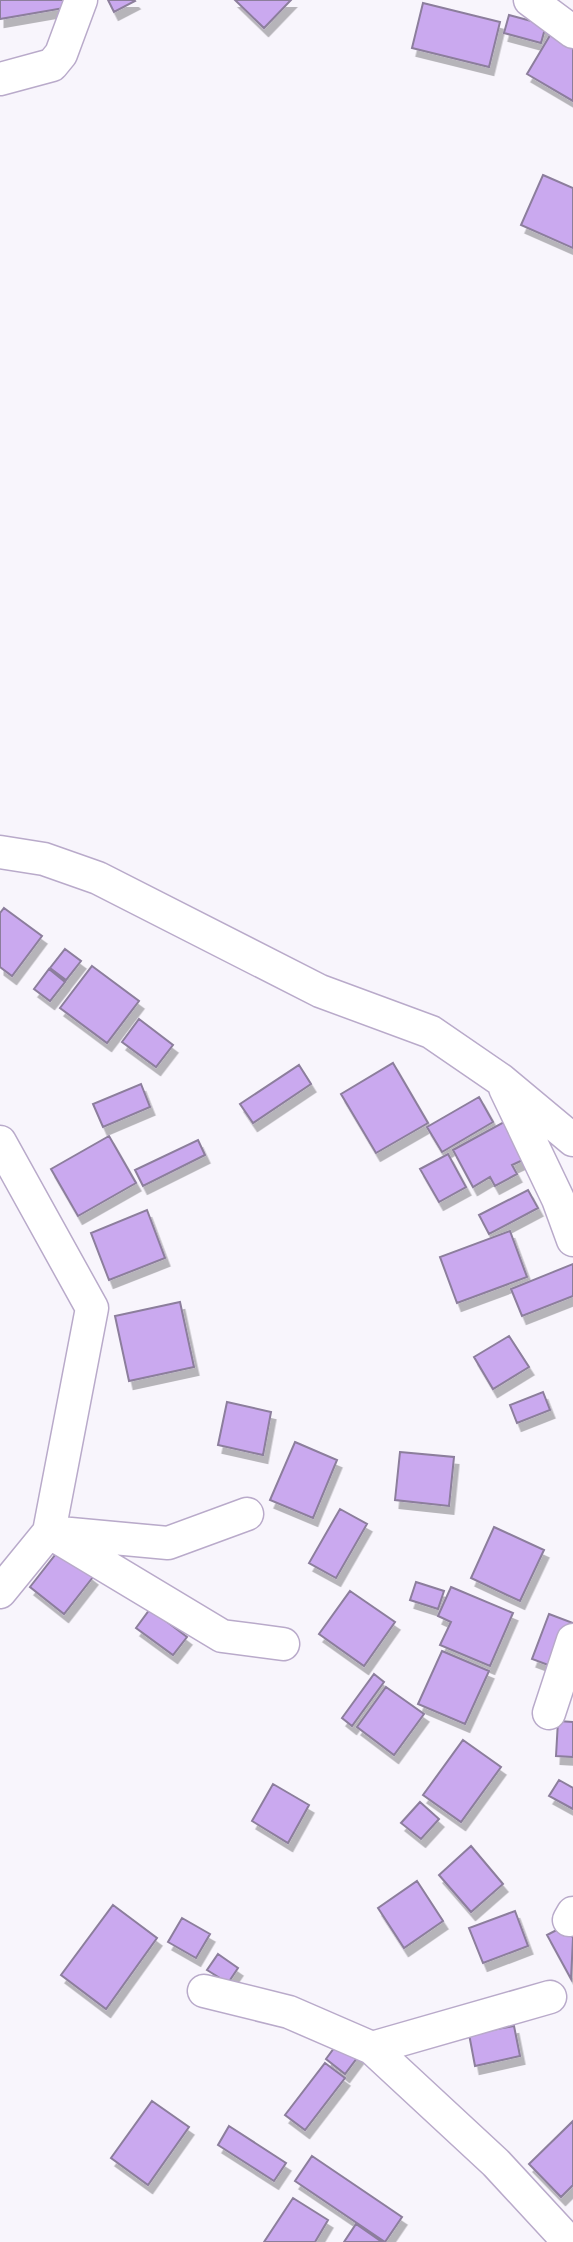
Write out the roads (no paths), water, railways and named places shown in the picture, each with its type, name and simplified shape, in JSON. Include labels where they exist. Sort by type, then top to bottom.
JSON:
[{"type":"street","points":[[0,79],[52,65],[61,54],[81,0]]},
{"type":"street","points":[[530,0],[573,32]]},
{"type":"street","points":[[0,852],[44,859],[98,878],[320,991],[431,1032],[501,1080],[573,1140]]},
{"type":"street","points":[[501,1080],[558,1199],[573,1240]]},
{"type":"street","points":[[0,1142],[92,1308],[49,1532],[0,1592]]},
{"type":"street","points":[[49,1532],[168,1543],[247,1514]]},
{"type":"street","points":[[49,1532],[222,1636],[283,1644]]},
{"type":"street","points":[[549,1713],[573,1640]]},
{"type":"street","points":[[204,1991],[289,2011],[372,2048],[496,2163],[569,2242]]},
{"type":"street","points":[[372,2048],[550,1997]]}]
